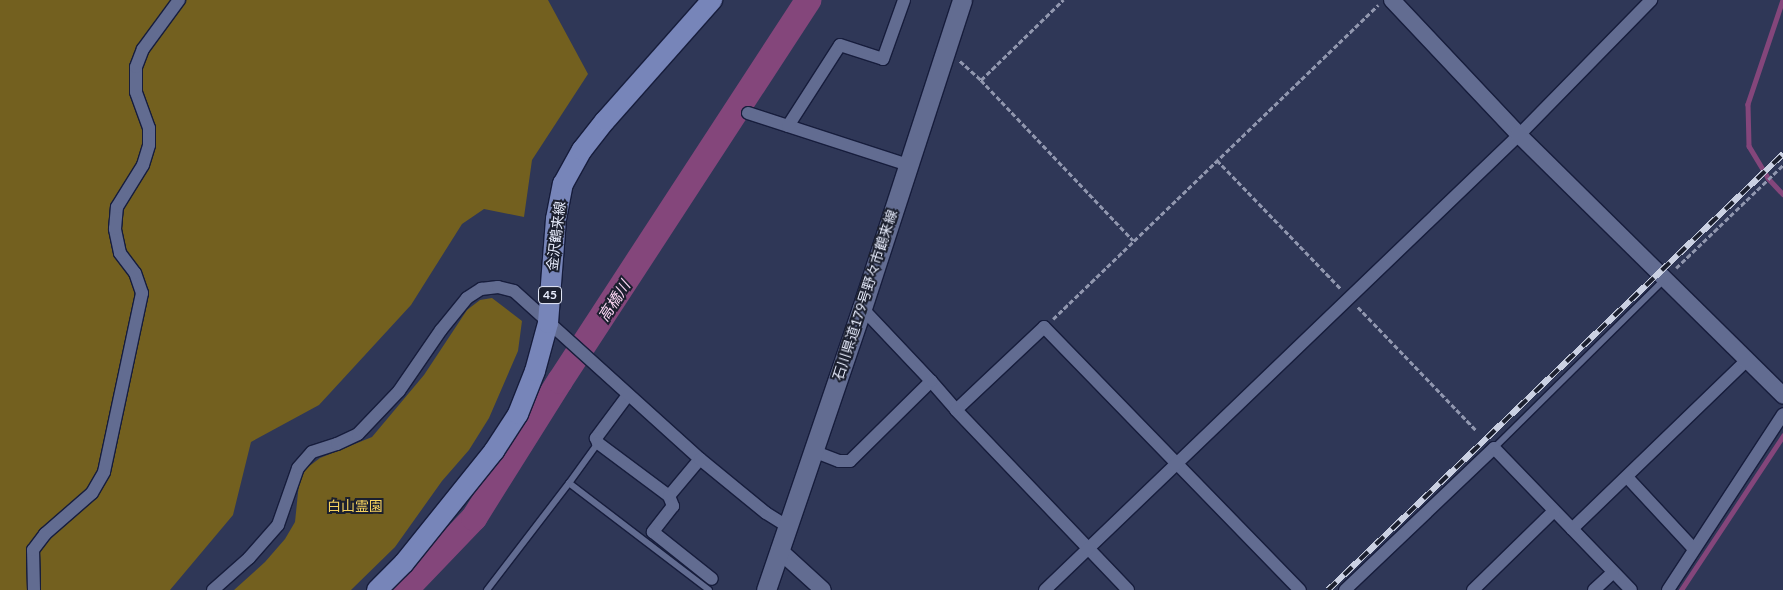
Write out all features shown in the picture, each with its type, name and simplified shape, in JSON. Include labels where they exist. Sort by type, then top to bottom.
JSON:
[{"type":"main road","name":"金沢鶴来線","points":[[377,590],[404,563],[494,451],[518,414],[535,371],[548,323],[556,219],[564,184],[582,150],[605,121],[712,0]]},
{"type":"main road","name":"石川県道179号野々市鶴来線","points":[[766,590],[862,308],[962,0]]},
{"type":"street","points":[[34,590],[33,550],[44,534],[92,493],[104,472],[142,293],[135,272],[120,253],[115,229],[117,207],[143,164],[149,145],[149,128],[136,92],[136,67],[143,48],[179,0]]},
{"type":"street","points":[[788,126],[840,45],[883,59],[904,0]]},
{"type":"street","points":[[1392,0],[1519,135],[1783,395]]},
{"type":"street","points":[[1045,590],[1519,135],[1651,0]]},
{"type":"street","points":[[748,114],[908,165]]},
{"type":"street","points":[[213,590],[249,558],[278,525],[298,468],[312,452],[337,444],[358,434],[376,418],[399,391],[441,330],[467,298],[481,289],[498,287],[514,291],[700,459],[766,513],[788,527]]},
{"type":"street","points":[[862,308],[931,380],[956,410],[1089,547],[1128,590]]},
{"type":"street","points":[[956,410],[1044,327],[1179,463],[1300,590]]},
{"type":"street","points":[[1572,529],[1747,360]]},
{"type":"street","points":[[813,451],[839,461],[850,461],[931,380]]},
{"type":"street","points":[[628,395],[596,438],[598,443],[669,496],[673,506],[653,532],[710,584]]},
{"type":"street","points":[[1668,590],[1783,414]]},
{"type":"street","points":[[1345,590],[1494,448],[1631,590]]},
{"type":"street","points":[[669,496],[700,459]]},
{"type":"street","points":[[1627,477],[1694,549]]},
{"type":"street","points":[[1473,590],[1554,511]]},
{"type":"street","points":[[779,550],[824,590]]},
{"type":"street","points":[[1594,590],[1613,572]]},
{"type":"lane","points":[[1494,448],[1666,278]]},
{"type":"lane","points":[[487,590],[598,443]]},
{"type":"lane","points":[[569,482],[710,584]]},
{"type":"path","points":[[981,80],[1064,0]]},
{"type":"path","points":[[1044,327],[1132,240],[1384,0]]},
{"type":"path","points":[[946,48],[981,80],[1132,240]]},
{"type":"path","points":[[1666,278],[1783,165]]},
{"type":"green space","points":[[0,0],[548,0],[588,74],[532,160],[524,217],[484,209],[462,224],[411,305],[319,405],[251,442],[233,515],[170,590],[0,590]]},
{"type":"green space","name":"白山霊園","points":[[492,298],[522,321],[518,351],[489,418],[469,450],[442,481],[395,547],[351,590],[234,590],[265,562],[285,539],[295,522],[299,483],[304,470],[320,458],[372,437],[424,375],[467,310],[480,300]]},
{"type":"waterway","name":"高橋川","points":[[405,590],[474,518],[560,381],[808,0]]},
{"type":"waterway","points":[[1783,0],[1748,104],[1749,146],[1768,178],[1783,194]]},
{"type":"waterway","points":[[1681,590],[1783,436]]},
{"type":"railway","points":[[1328,590],[1783,154]]}]
